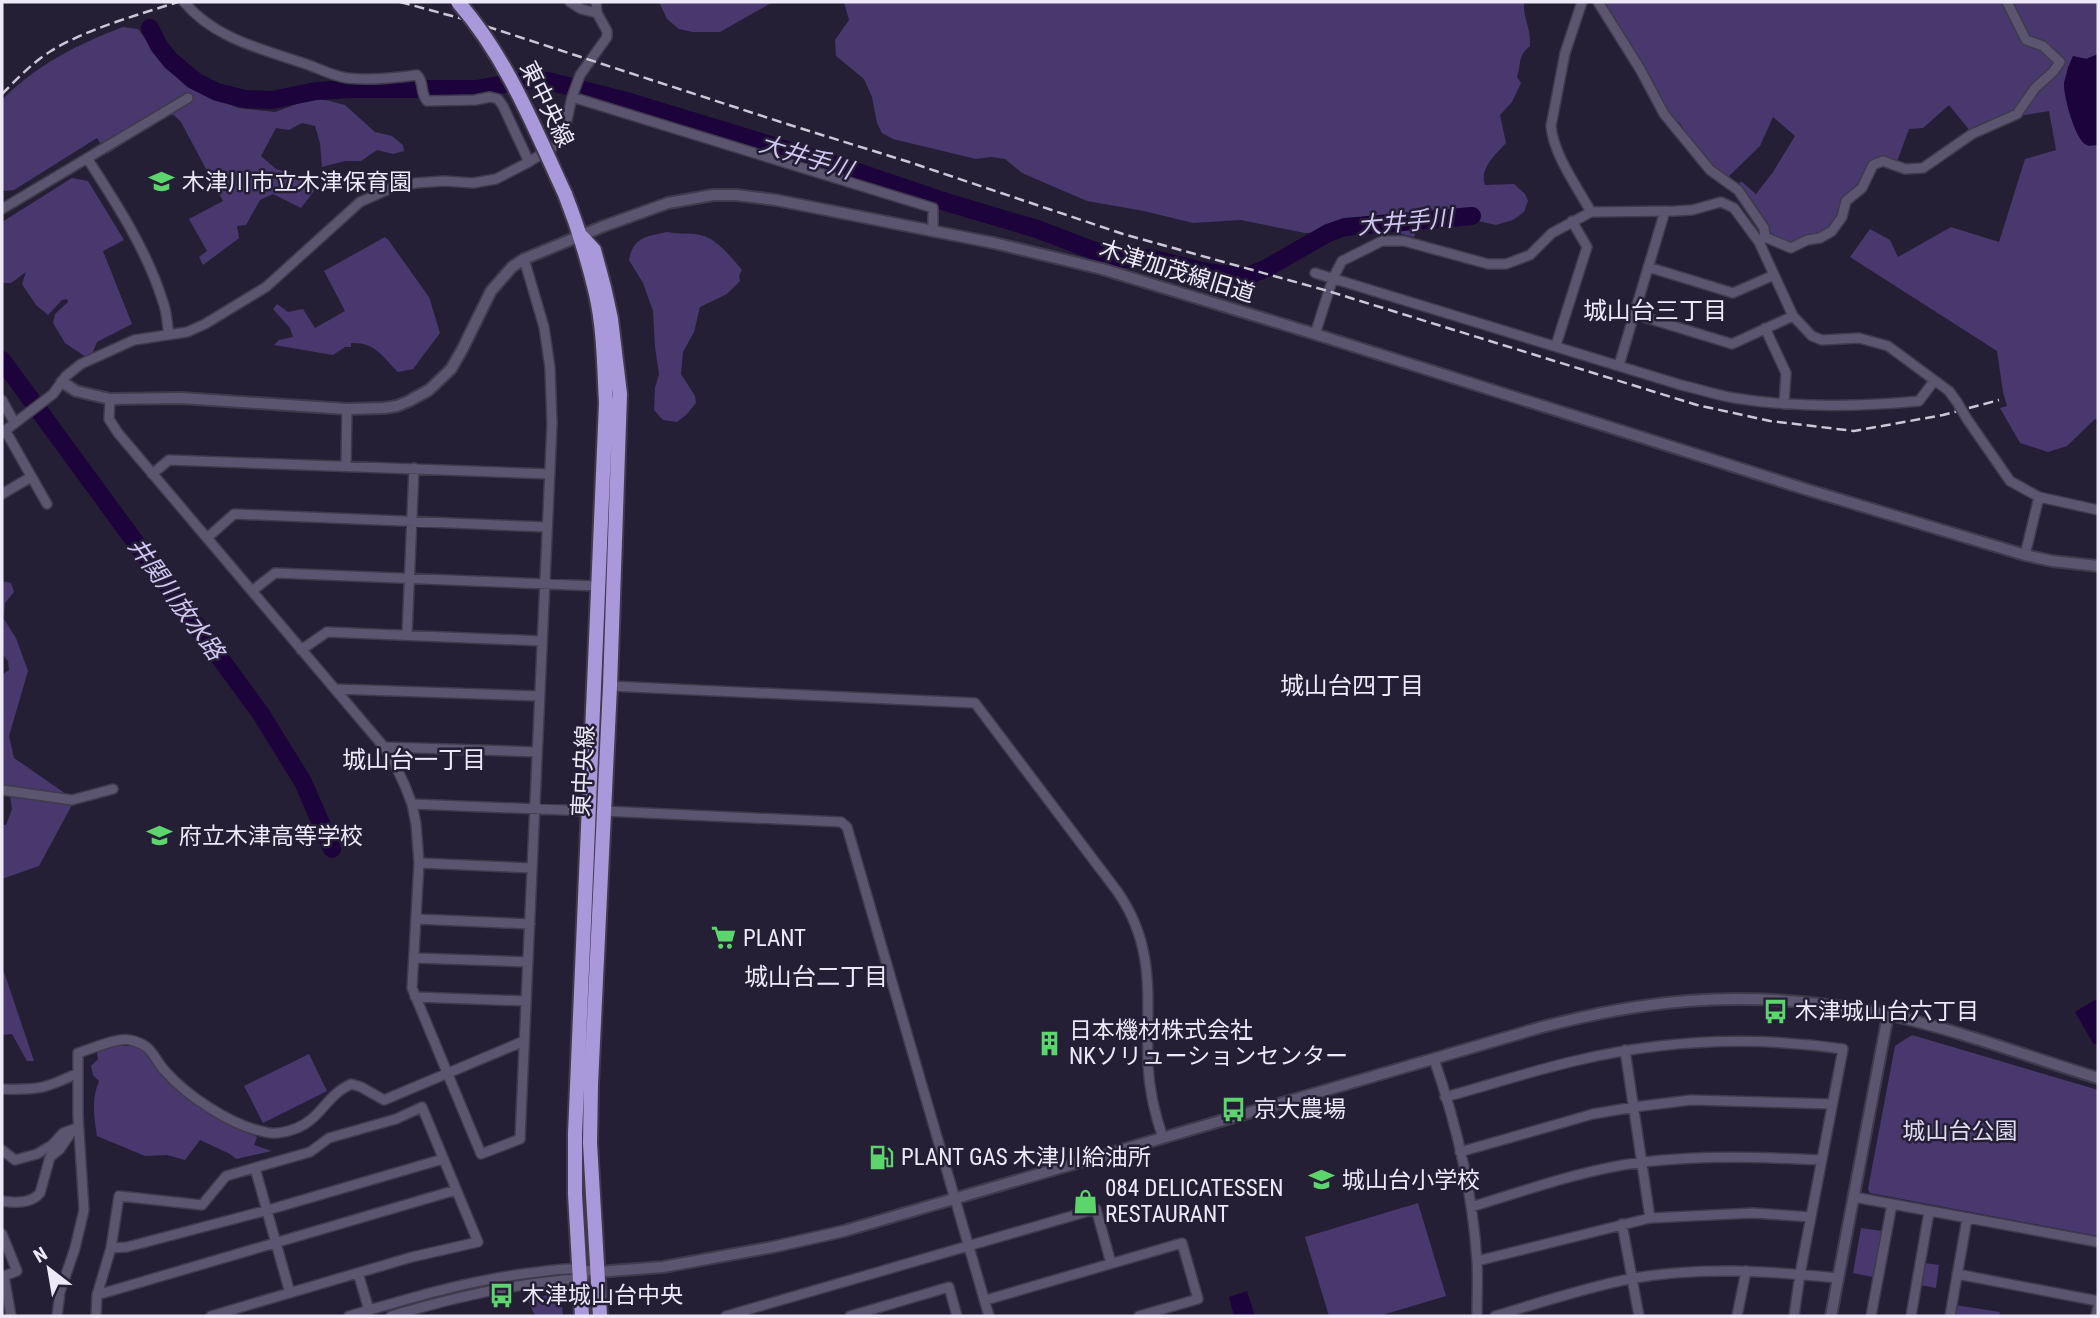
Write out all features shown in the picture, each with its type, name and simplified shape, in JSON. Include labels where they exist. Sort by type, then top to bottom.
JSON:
[{"type":"highway","name":"東中央線","points":[[458,2],[488,40],[517,92],[565,194],[581,235],[596,295],[604,352],[606,403],[575,1135],[578,1273],[582,1316]]},
{"type":"highway","name":"東中央線","points":[[581,235],[594,250],[604,287],[611,319],[620,394],[590,1143],[600,1316]]},
{"type":"street","points":[[184,2],[205,23],[228,37],[330,74],[348,78],[417,75],[421,79],[422,94],[427,101],[490,97],[498,99],[529,162]]},
{"type":"street","points":[[570,2],[581,9],[597,13]]},
{"type":"street","points":[[47,503],[3,431],[47,400],[66,376],[81,364],[134,340],[187,332],[265,287],[360,202],[391,188],[416,183],[473,183],[496,179],[557,144],[565,129],[580,75],[607,37],[607,31],[597,13],[596,2]]},
{"type":"street","points":[[1582,2],[1565,53],[1551,126],[1553,138],[1567,170],[1591,212]]},
{"type":"street","points":[[1598,2],[1640,69],[1664,114],[1710,170],[1738,190],[1765,229],[1762,240]]},
{"type":"street","points":[[1762,240],[1791,248],[1807,240],[1820,238],[1837,225],[1846,201],[1862,188],[1873,165],[1883,161],[1905,169],[1923,169],[1972,134],[2017,114],[2035,88],[2060,62],[2043,46],[2026,40],[2007,2]]},
{"type":"street","points":[[572,97],[933,208],[933,231]]},
{"type":"street","points":[[2,209],[188,98]]},
{"type":"street","points":[[87,158],[121,211],[147,260],[164,303],[169,335]]},
{"type":"street","name":"木津加茂線旧道","points":[[62,382],[76,391],[110,399],[181,398],[346,409],[397,406],[421,395],[451,369],[491,290],[512,267],[524,259],[668,203],[713,195],[736,195],[776,200],[994,243],[1102,269],[2025,555],[2098,566]]},
{"type":"street","points":[[1315,334],[1333,278],[1342,261],[1382,241],[1404,241],[1488,264],[1515,262],[1530,256],[1552,233],[1591,212],[1692,210],[1715,202],[1726,203],[1737,211],[1762,240],[1774,275],[1793,316],[1812,336],[1822,340],[1853,337],[1888,346],[1949,391],[2010,481],[2039,497],[2098,510]]},
{"type":"street","points":[[1619,365],[1665,211]]},
{"type":"street","points":[[1556,345],[1587,247],[1572,221]]},
{"type":"street","points":[[110,399],[109,419],[118,433],[384,747],[400,773],[412,804],[419,863],[412,988],[481,1154],[520,1139],[552,424],[550,368],[544,327],[524,259]]},
{"type":"street","points":[[1648,267],[1733,293],[1774,275]]},
{"type":"street","points":[[1315,273],[1681,385],[1732,397],[1784,404],[1875,405],[1919,401],[1934,381]]},
{"type":"street","points":[[1634,314],[1732,344],[1793,316]]},
{"type":"street","points":[[1765,328],[1786,373],[1784,404]]},
{"type":"street","points":[[2,400],[18,419]]},
{"type":"street","points":[[346,409],[346,466]]},
{"type":"street","points":[[152,474],[169,460],[550,474]]},
{"type":"street","points":[[407,635],[414,468]]},
{"type":"street","points":[[2,494],[31,477]]},
{"type":"street","points":[[2025,555],[2039,497]]},
{"type":"street","points":[[207,538],[233,514],[547,527]]},
{"type":"street","points":[[252,591],[275,573],[597,586]]},
{"type":"street","points":[[301,650],[327,632],[542,640]]},
{"type":"street","points":[[610,686],[975,703],[1117,891],[1135,921],[1146,964],[1148,1067],[1163,1138]]},
{"type":"street","points":[[335,689],[539,696]]},
{"type":"street","points":[[384,747],[537,752]]},
{"type":"street","points":[[2,790],[72,800],[113,789]]},
{"type":"street","points":[[412,804],[588,811]]},
{"type":"street","points":[[603,811],[841,822],[847,827],[989,1316]]},
{"type":"street","points":[[419,863],[532,868]]},
{"type":"street","points":[[416,919],[530,924]]},
{"type":"street","points":[[414,958],[528,962]]},
{"type":"street","points":[[415,997],[526,1001]]},
{"type":"street","points":[[349,1316],[463,1285],[512,1275],[663,1267],[844,1231],[1434,1059],[1579,1018],[1638,1006],[1751,1000],[1792,1002],[1888,1015],[1960,1034],[2098,1078]]},
{"type":"street","points":[[1831,1316],[1888,1015]]},
{"type":"street","points":[[57,1316],[60,1292],[84,1210],[81,1141],[75,1129],[78,1053],[126,1039],[138,1042],[152,1049],[164,1070],[201,1101],[230,1119],[267,1133],[284,1133],[311,1121],[338,1092],[351,1084],[384,1100],[524,1041]]},
{"type":"street","points":[[1446,1097],[1578,1060],[1625,1051],[1710,1041],[1807,1044],[1843,1049],[1794,1316]]},
{"type":"street","points":[[1625,1051],[1650,1218]]},
{"type":"street","points":[[1434,1059],[1460,1152],[1471,1207],[1477,1261],[1477,1316]]},
{"type":"street","points":[[2,1089],[39,1089],[52,1086],[78,1073]]},
{"type":"street","points":[[1460,1152],[1593,1114],[1634,1107],[1691,1100],[1832,1104]]},
{"type":"street","points":[[96,1316],[97,1295],[111,1248],[119,1196],[202,1205],[226,1176],[310,1152],[329,1138],[396,1119],[422,1107],[478,1242],[412,1257],[211,1316]]},
{"type":"street","points":[[2,1150],[15,1160],[26,1158],[46,1150],[63,1133],[75,1129]]},
{"type":"street","points":[[2,1201],[20,1202],[37,1197],[50,1157],[60,1149],[75,1129]]},
{"type":"street","points":[[1471,1207],[1585,1174],[1642,1162],[1709,1157],[1821,1160]]},
{"type":"street","points":[[111,1248],[127,1247],[268,1210],[443,1159]]},
{"type":"street","points":[[256,1168],[290,1293]]},
{"type":"street","points":[[97,1295],[456,1190]]},
{"type":"street","points":[[1854,1197],[2098,1242]]},
{"type":"street","points":[[1871,1316],[1892,1204]]},
{"type":"street","points":[[726,1316],[1096,1209],[1111,1263]]},
{"type":"street","points":[[1911,1316],[1929,1212]]},
{"type":"street","points":[[1477,1261],[1650,1218],[1753,1213],[1811,1217]]},
{"type":"street","points":[[1950,1316],[1967,1219]]},
{"type":"street","points":[[1622,1224],[1639,1316]]},
{"type":"street","points":[[2,1234],[17,1271],[4,1276],[8,1295],[5,1307],[11,1316]]},
{"type":"street","points":[[986,1300],[1182,1242],[1198,1299],[1139,1316]]},
{"type":"street","points":[[1495,1316],[1598,1286],[1691,1272],[1746,1271],[1838,1278]]},
{"type":"street","points":[[1737,1316],[1746,1271]]},
{"type":"street","points":[[358,1273],[369,1310]]},
{"type":"street","points":[[391,1316],[459,1297],[578,1273]]},
{"type":"street","points":[[1957,1274],[2098,1301]]},
{"type":"street","points":[[850,1316],[948,1287],[957,1316]]},
{"type":"street","points":[[2096,1316],[2098,1307]]},
{"type":"green space","points":[[659,2],[773,2],[720,32],[693,32],[679,29],[667,19]]},
{"type":"green space","points":[[844,2],[1524,2],[1530,46],[1520,60],[1517,77],[1521,83],[1512,102],[1500,115],[1506,143],[1489,162],[1484,179],[1485,185],[1514,184],[1525,194],[1528,201],[1524,212],[1513,220],[1496,225],[1442,213],[1428,219],[1417,229],[1414,237],[1390,231],[1305,233],[1241,220],[1193,223],[1087,201],[1022,173],[1005,159],[976,159],[893,139],[882,133],[864,79],[836,56],[835,40],[849,20]]},
{"type":"green space","points":[[1602,2],[2005,2],[2025,41],[2042,47],[2056,63],[2016,112],[1971,132],[1949,105],[1923,128],[1909,129],[1896,164],[1882,160],[1842,208],[1831,230],[1793,245],[1771,237],[1768,232],[1770,226],[1739,184],[1741,181],[1756,194],[1795,136],[1773,117],[1760,146],[1728,177],[1720,172],[1700,153],[1679,122],[1673,121]]},
{"type":"green space","points":[[2010,2],[2098,2],[2098,54],[2068,66],[2064,83],[2088,146],[2098,145],[2098,420],[2095,419],[2067,446],[2048,452],[2020,443],[2000,408],[2007,406],[1997,351],[1850,257],[1870,229],[1890,240],[1898,257],[1951,227],[1999,242],[2025,159],[2056,150],[2049,111],[2018,116],[2029,98],[2063,62],[2028,39]]},
{"type":"green space","points":[[123,27],[138,29],[165,66],[187,87],[238,108],[275,112],[313,98],[345,105],[375,132],[392,136],[403,145],[404,151],[393,154],[377,150],[361,161],[345,161],[322,167],[315,126],[302,123],[289,130],[276,128],[261,156],[276,169],[307,178],[314,191],[301,208],[273,194],[260,200],[246,225],[237,226],[239,238],[203,265],[199,257],[207,251],[189,219],[223,201],[181,122],[174,115],[168,115],[107,154],[97,138],[14,190],[2,189],[2,100],[43,66]]},
{"type":"green space","points":[[72,178],[88,181],[124,240],[103,251],[132,324],[97,342],[92,354],[86,357],[65,343],[53,323],[55,314],[68,302],[67,299],[62,300],[48,315],[36,305],[22,284],[26,272],[11,283],[2,283],[2,222]]},
{"type":"green space","points":[[667,232],[709,238],[722,247],[742,270],[740,281],[727,294],[700,307],[694,332],[683,352],[681,374],[695,396],[696,403],[677,422],[663,420],[654,410],[659,374],[653,311],[643,283],[629,260],[634,246],[642,239]]},
{"type":"green space","points":[[385,237],[429,297],[440,333],[413,369],[398,372],[378,351],[359,343],[351,343],[351,347],[345,347],[333,355],[274,345],[279,340],[293,337],[290,328],[273,309],[277,304],[288,312],[303,309],[315,328],[345,311],[324,271]]},
{"type":"green space","points":[[2,581],[11,583],[14,592],[5,603],[4,619],[16,638],[28,671],[9,736],[14,758],[69,796],[2,789],[2,675],[9,670],[8,661],[2,654]]},
{"type":"green space","points":[[10,795],[73,803],[39,866],[2,879],[2,825],[6,825],[12,809]]},
{"type":"green space","points":[[2,966],[34,1061],[27,1061],[12,1034],[2,1035]]},
{"type":"green space","name":"城山台公園","points":[[1912,1035],[2098,1090],[2098,1236],[1870,1193],[1868,1189],[1895,1046]]},
{"type":"green space","points":[[110,1046],[143,1048],[166,1078],[210,1115],[257,1137],[254,1145],[272,1151],[236,1159],[200,1140],[185,1160],[167,1155],[145,1156],[97,1136],[94,1101],[99,1081],[93,1075],[91,1066],[98,1059],[99,1049]]},
{"type":"green space","points":[[309,1054],[327,1091],[263,1123],[244,1086]]},
{"type":"green space","points":[[1418,1203],[1446,1296],[1379,1316],[1329,1316],[1305,1237]]},
{"type":"green space","points":[[1861,1228],[1882,1231],[1873,1277],[1853,1273]]},
{"type":"green space","points":[[1924,1263],[1939,1265],[1936,1288],[1920,1285]]},
{"type":"green space","points":[[552,1295],[562,1306],[563,1316],[535,1316],[527,1298]]},
{"type":"green space","points":[[1955,1305],[2000,1312],[1999,1316],[1953,1316]]},
{"type":"shaded area","points":[[2098,54],[2098,145],[2088,145],[2083,142],[2074,127],[2064,83],[2073,56],[2087,59]]},
{"type":"shaded area","points":[[2098,998],[2098,1042],[2094,1045],[2075,1012]]},
{"type":"shaded area","points":[[1247,1291],[1255,1316],[1234,1316],[1229,1297]]},
{"type":"waterway","name":"大井手川","points":[[150,28],[171,61],[195,81],[217,92],[245,99],[272,100],[316,91],[476,89],[529,80],[548,81],[630,102],[849,169],[1037,229],[1092,250],[1124,259],[1150,258],[1207,272],[1245,277],[1265,269],[1328,233],[1345,227],[1472,216]]},
{"type":"waterway","name":"井関川放水路","points":[[2,360],[261,714],[303,782],[332,849]]},
{"type":"railway","points":[[2,94],[38,60],[64,43],[113,23],[178,2]]},
{"type":"railway","points":[[400,2],[467,20],[1123,234],[1328,291],[1697,405],[1770,421],[1854,431],[1943,415],[1999,400]]},
{"type":"place","name":"木津川市立木津保育園","points":[[162,182]]},
{"type":"place","name":"府立木津高等学校","points":[[159,836]]},
{"type":"place","name":"PLANT","points":[[723,938]]},
{"type":"place","name":"木津城山台六丁目","points":[[1775,1011]]},
{"type":"place","name":"日本機材株式会社 NKソリューションセンター","points":[[1049,1043]]},
{"type":"place","name":"京大農場","points":[[1234,1109]]},
{"type":"place","name":"PLANT GAS 木津川給油所","points":[[881,1157]]},
{"type":"place","name":"城山台小学校","points":[[1322,1180]]},
{"type":"place","name":"084 DELICATESSEN RESTAURANT","points":[[1085,1201]]},
{"type":"place","name":"木津城山台中央","points":[[502,1295]]},
{"type":"district","name":"城山台三丁目","points":[[1655,311]]},
{"type":"district","name":"城山台四丁目","points":[[1352,686]]},
{"type":"district","name":"城山台一丁目","points":[[414,760]]},
{"type":"district","name":"城山台二丁目","points":[[816,977]]}]
